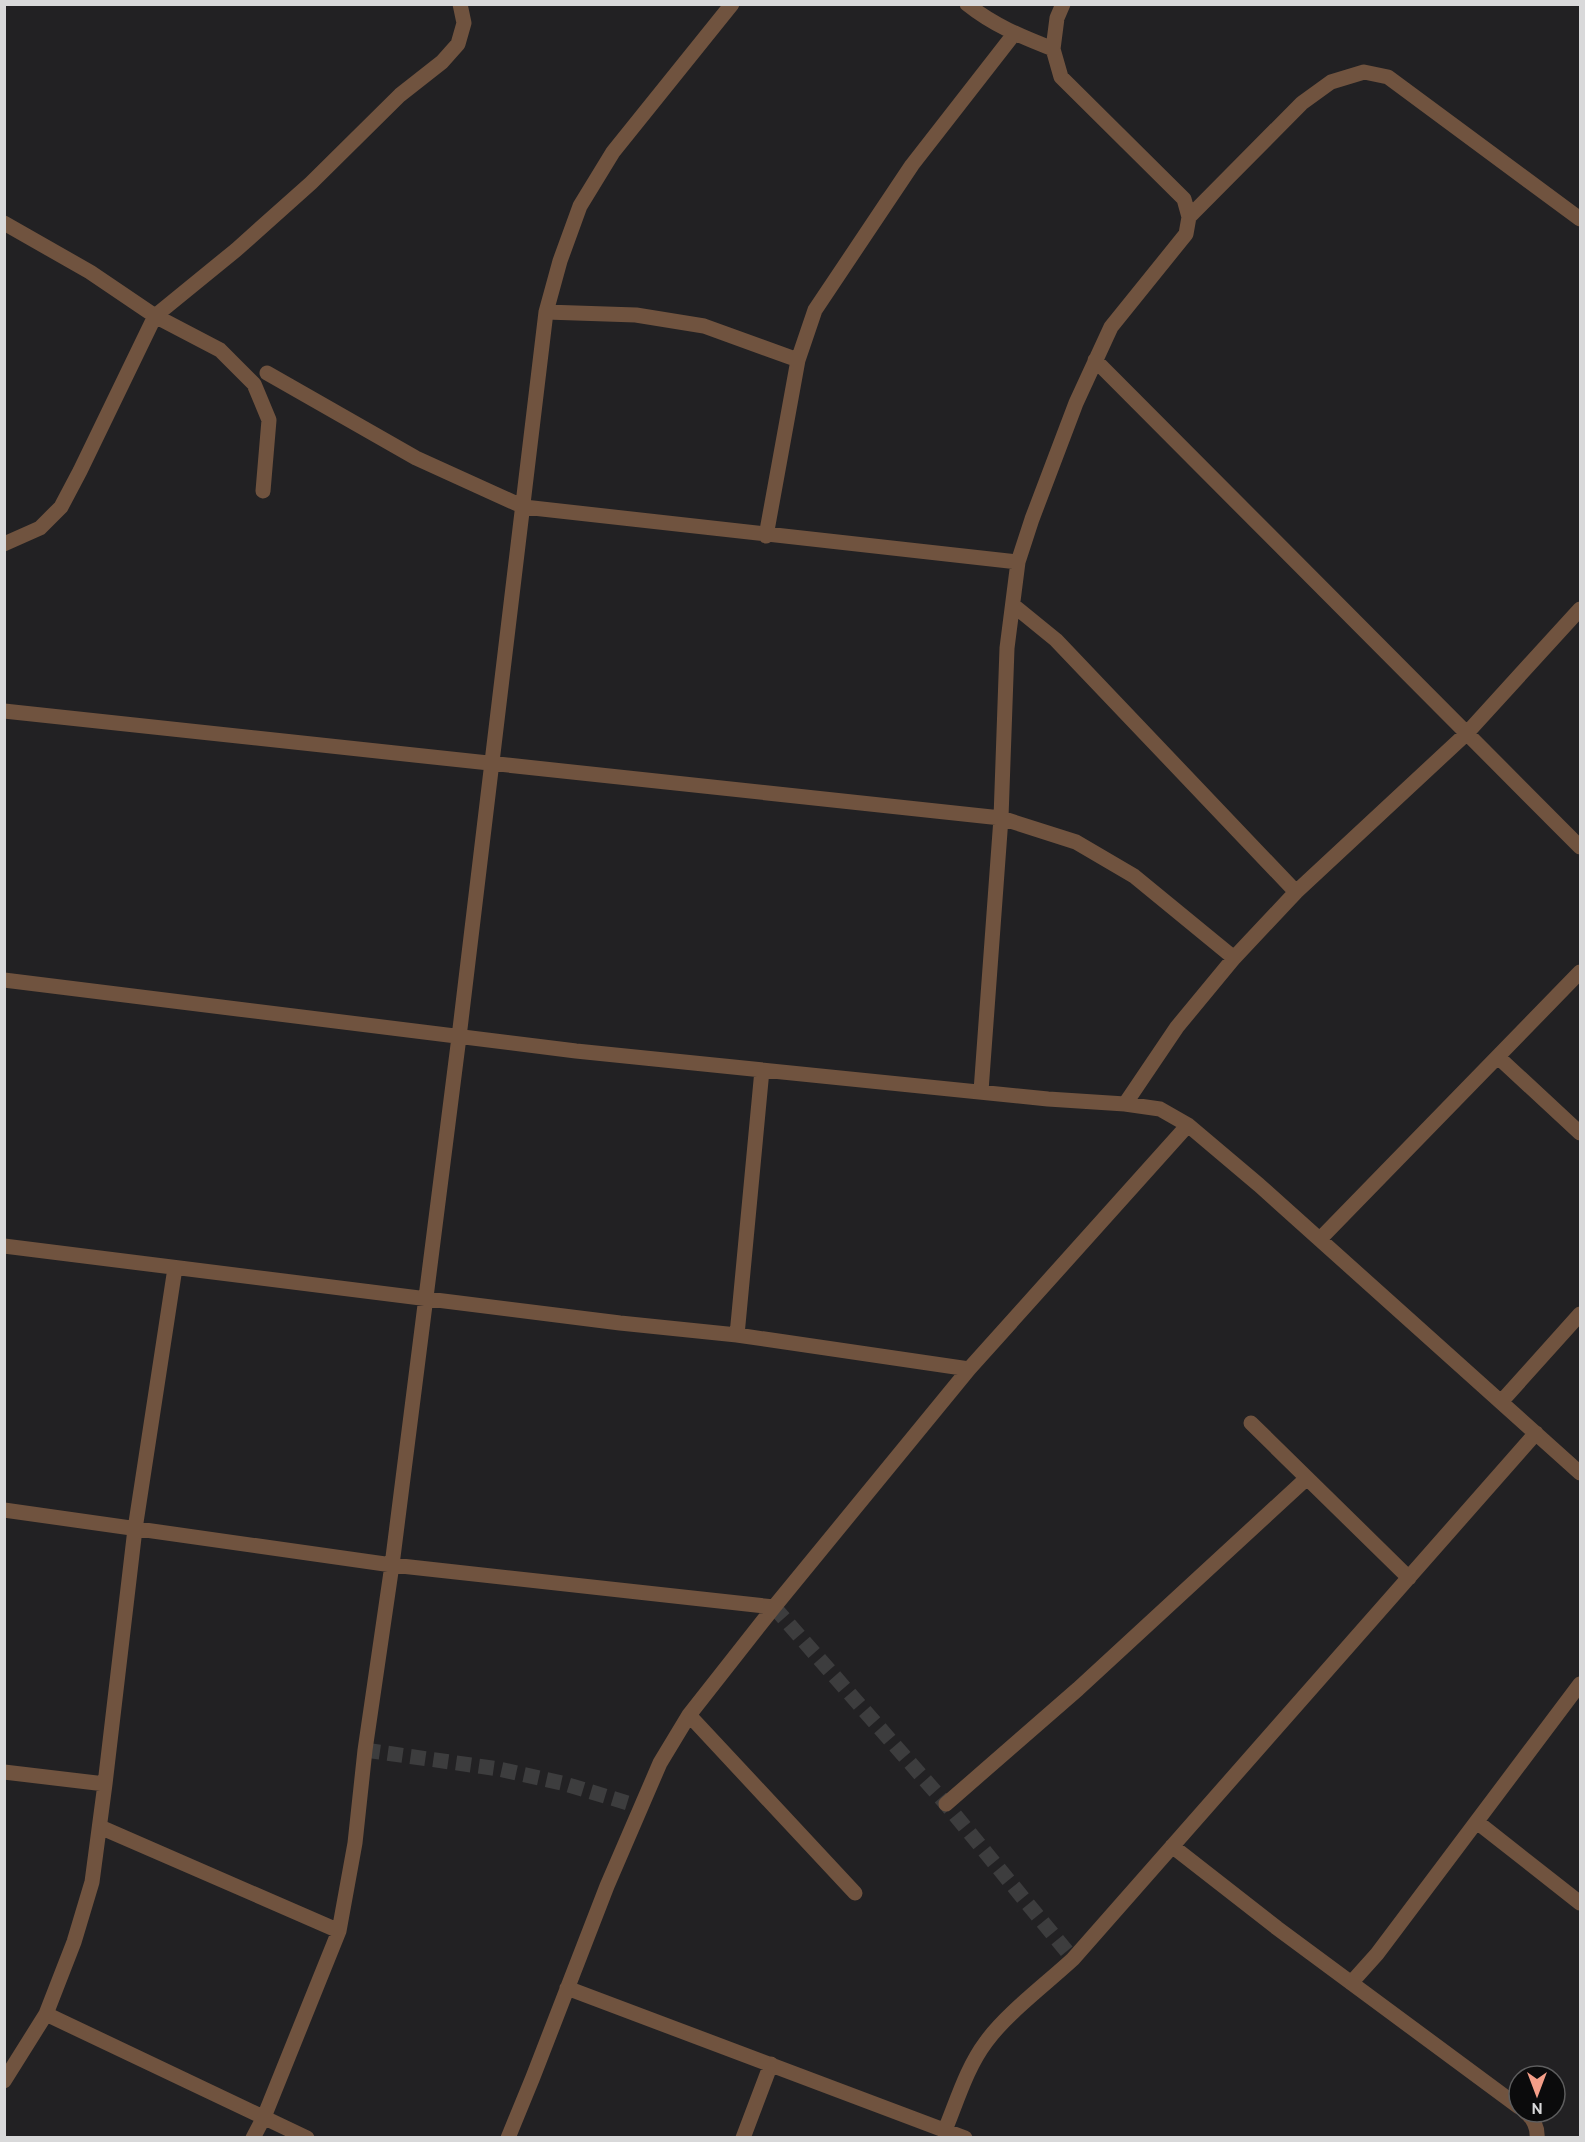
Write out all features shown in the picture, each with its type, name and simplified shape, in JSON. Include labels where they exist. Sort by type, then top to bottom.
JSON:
[{"type":"street","points":[[4,544],[40,528],[61,507],[155,316],[236,250],[311,183],[400,95],[442,62],[458,44],[464,23],[460,4]]},
{"type":"street","points":[[253,2138],[264,2117],[339,1931],[356,1843],[365,1750],[392,1565],[459,1037],[546,312],[560,261],[580,206],[613,152],[732,4]]},
{"type":"street","points":[[967,4],[980,15],[1014,34],[1053,49]]},
{"type":"street","points":[[981,1091],[1000,818],[1007,648],[1018,562],[1076,403],[1111,327],[1186,234],[1189,217],[1184,199],[1061,77],[1053,49],[1057,18],[1063,4]]},
{"type":"street","points":[[766,536],[798,360],[815,310],[912,165],[1014,34]]},
{"type":"street","points":[[1189,217],[1302,103],[1331,82],[1364,72],[1388,77],[1581,219]]},
{"type":"street","points":[[4,223],[90,272],[155,316],[220,350],[254,384],[268,420],[263,491]]},
{"type":"street","points":[[546,312],[636,315],[704,326],[798,360]]},
{"type":"street","points":[[1095,360],[1581,847]]},
{"type":"street","points":[[267,373],[416,458],[524,507],[766,536],[1018,562]]},
{"type":"street","points":[[1013,604],[1072,657],[1296,892]]},
{"type":"street","points":[[1125,1104],[1177,1027],[1234,958],[1296,892],[1467,733],[1581,609]]},
{"type":"street","points":[[4,711],[1000,818],[1076,842],[1134,876],[1234,958]]},
{"type":"street","points":[[1320,1239],[1581,972]]},
{"type":"street","points":[[4,980],[576,1051],[1160,1109],[1188,1125],[1320,1239],[1581,1473]]},
{"type":"street","points":[[1498,1057],[1581,1133]]},
{"type":"street","points":[[737,1335],[762,1070]]},
{"type":"street","points":[[508,2138],[607,1886],[660,1763],[688,1715],[969,1369],[1188,1125]]},
{"type":"street","points":[[4,1246],[620,1323],[737,1335],[969,1369]]},
{"type":"street","points":[[4,2080],[46,2014],[74,1942],[92,1882],[135,1529],[175,1268]]},
{"type":"street","points":[[1501,1402],[1581,1314]]},
{"type":"street","points":[[1251,1423],[1409,1578]]},
{"type":"street","points":[[945,2130],[972,2067],[986,2042],[1073,1959],[1536,1433]]},
{"type":"street","points":[[946,1803],[1078,1689],[1307,1478]]},
{"type":"street","points":[[4,1510],[392,1565],[774,1607]]},
{"type":"street","points":[[1351,1983],[1377,1954],[1578,1693]]},
{"type":"street","points":[[688,1715],[855,1893]]},
{"type":"street","points":[[4,1772],[105,1784]]},
{"type":"street","points":[[1477,1822],[1581,1903]]},
{"type":"street","points":[[100,1827],[339,1931]]},
{"type":"street","points":[[1172,1846],[1351,1983],[1507,2098]]},
{"type":"street","points":[[567,1988],[965,2138]]},
{"type":"street","points":[[46,2014],[307,2138]]},
{"type":"street","points":[[742,2138],[771,2064]]},
{"type":"tunnel","points":[[774,1607],[946,1804],[1073,1959]]},
{"type":"tunnel","points":[[365,1750],[499,1769],[562,1783],[641,1807]]}]
